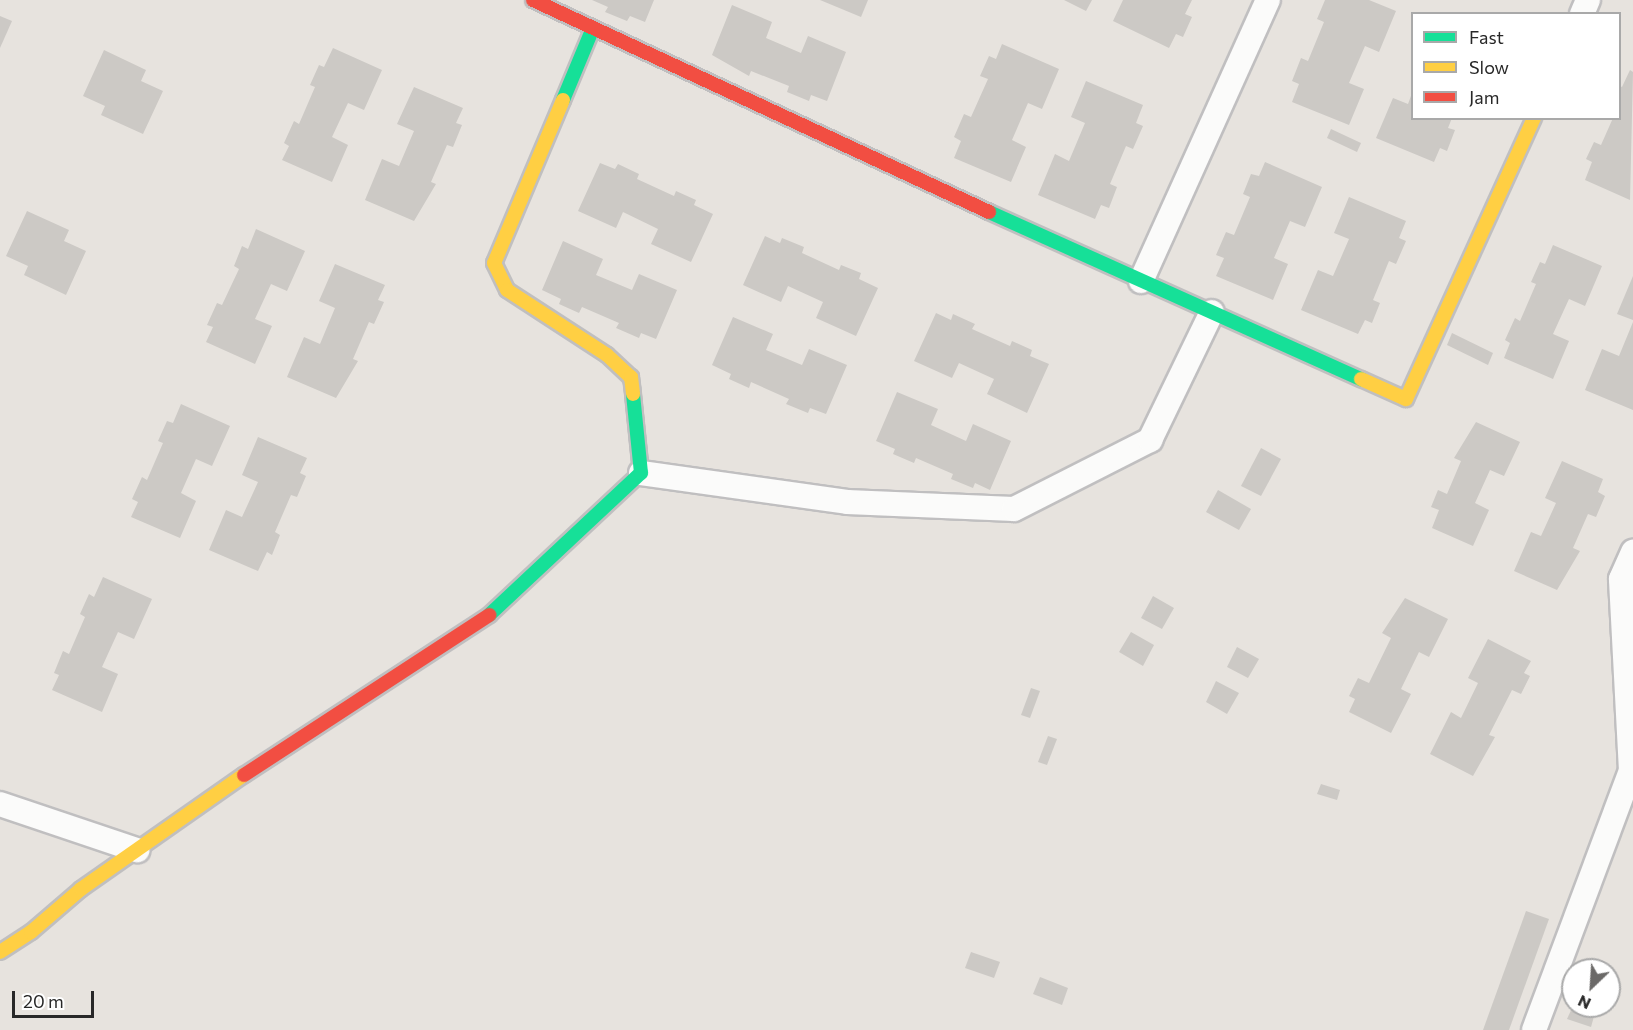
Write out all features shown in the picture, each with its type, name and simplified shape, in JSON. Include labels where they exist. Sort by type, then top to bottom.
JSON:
[{"type":"street","points":[[533,0],[1141,281],[1406,399],[1533,120]]},
{"type":"street","points":[[1141,281],[1268,0]]},
{"type":"street","points":[[593,28],[494,263],[507,290],[607,355],[631,377],[641,473]]},
{"type":"street","points":[[641,473],[847,502],[1014,509],[1150,440],[1212,312]]},
{"type":"street","points":[[0,952],[137,850],[302,735],[488,616],[641,473]]},
{"type":"street","points":[[1534,1030],[1631,771],[1627,582],[1633,552]]},
{"type":"street","points":[[0,804],[137,850]]},
{"type":"building","points":[[592,0],[654,0],[645,22],[630,16],[627,21],[605,12],[608,7]]},
{"type":"building","points":[[820,0],[868,0],[861,17]]},
{"type":"building","points":[[1064,0],[1092,0],[1086,11]]},
{"type":"building","points":[[1123,0],[1192,0],[1185,14],[1192,17],[1183,37],[1176,34],[1169,48],[1113,21]]},
{"type":"building","points":[[1325,0],[1369,0],[1396,11],[1379,52],[1365,46],[1349,83],[1364,89],[1349,125],[1292,102],[1299,84],[1292,81],[1301,58],[1308,61],[1324,22],[1317,19]]},
{"type":"building","points":[[732,5],[772,22],[766,38],[801,53],[808,36],[846,52],[827,101],[811,95],[809,101],[787,92],[789,86],[751,71],[749,76],[712,55]]},
{"type":"building","points":[[0,16],[12,21],[0,48]]},
{"type":"building","points":[[1002,44],[1059,69],[1042,109],[1028,103],[1012,140],[1026,147],[1011,182],[954,158],[961,141],[954,137],[964,114],[971,117],[988,79],[980,76],[989,56],[996,59]]},
{"type":"building","points":[[333,48],[382,70],[364,110],[348,103],[332,137],[348,145],[332,182],[282,160],[289,146],[284,143],[294,121],[299,124],[315,87],[310,85],[319,65],[324,67]]},
{"type":"building","points":[[104,50],[146,70],[141,81],[163,91],[143,134],[101,115],[105,106],[83,96]]},
{"type":"building","points":[[1630,70],[1633,72],[1630,200],[1585,180],[1592,162],[1586,159],[1594,142],[1601,145],[1612,120],[1621,120],[1622,87]]},
{"type":"building","points":[[1086,81],[1143,105],[1136,123],[1143,126],[1133,149],[1126,146],[1110,184],[1117,187],[1109,208],[1101,205],[1095,219],[1038,195],[1055,154],[1069,161],[1085,123],[1071,117]]},
{"type":"building","points":[[414,87],[463,108],[456,123],[462,125],[453,147],[447,145],[431,182],[436,184],[414,221],[365,200],[382,159],[399,166],[414,131],[397,124]]},
{"type":"building","points":[[1411,96],[1411,120],[1451,120],[1448,128],[1455,130],[1447,151],[1440,148],[1434,162],[1376,138],[1393,98],[1408,104]]},
{"type":"building","points":[[1331,129],[1361,143],[1357,152],[1327,138]]},
{"type":"building","points":[[1265,162],[1322,187],[1305,227],[1290,221],[1274,258],[1288,264],[1273,300],[1216,276],[1224,258],[1216,255],[1226,232],[1234,235],[1250,197],[1243,194],[1251,174],[1259,176]]},
{"type":"building","points":[[600,163],[615,169],[618,164],[639,174],[637,179],[674,196],[676,191],[696,200],[694,205],[713,214],[691,262],[651,244],[658,229],[623,212],[616,228],[578,211]]},
{"type":"building","points":[[1349,197],[1406,221],[1399,238],[1406,241],[1396,264],[1389,261],[1373,300],[1380,303],[1372,323],[1365,320],[1358,334],[1301,310],[1318,270],[1333,276],[1349,239],[1334,233]]},
{"type":"building","points":[[27,211],[69,230],[64,241],[86,251],[66,295],[24,275],[28,266],[6,256]]},
{"type":"building","points":[[256,229],[305,251],[287,291],[271,284],[255,319],[272,326],[255,364],[206,342],[213,327],[207,325],[217,303],[222,305],[239,269],[234,266],[242,246],[248,249]]},
{"type":"building","points":[[765,236],[780,243],[782,238],[804,247],[802,253],[839,270],[841,265],[861,273],[859,279],[878,288],[856,336],[816,318],[823,302],[788,286],[781,302],[743,285]]},
{"type":"building","points":[[563,241],[603,259],[596,275],[632,290],[639,274],[677,290],[656,339],[641,333],[639,338],[616,328],[619,323],[582,307],[579,313],[559,304],[561,299],[542,290]]},
{"type":"building","points":[[1553,245],[1602,266],[1585,306],[1569,299],[1553,334],[1569,341],[1553,379],[1504,358],[1510,343],[1505,340],[1515,318],[1520,321],[1536,284],[1531,282],[1540,262],[1545,264]]},
{"type":"building","points":[[335,264],[385,285],[378,300],[384,302],[374,324],[369,322],[353,359],[358,361],[336,398],[287,377],[304,337],[320,344],[335,308],[319,301]]},
{"type":"building","points":[[1633,276],[1633,320],[1617,314]]},
{"type":"building","points":[[936,313],[951,320],[953,314],[975,324],[972,329],[1010,346],[1012,341],[1032,350],[1030,356],[1049,364],[1027,413],[987,394],[994,379],[959,363],[952,378],[914,361]]},
{"type":"building","points":[[733,317],[773,334],[766,350],[802,365],[809,349],[847,365],[826,414],[810,408],[808,413],[786,404],[789,399],[751,382],[749,388],[729,379],[731,374],[712,365]]},
{"type":"building","points":[[1633,322],[1633,410],[1585,390],[1602,349],[1619,356]]},
{"type":"building","points":[[1452,333],[1493,353],[1488,365],[1447,345]]},
{"type":"building","points":[[897,392],[938,409],[931,425],[966,441],[973,424],[1011,441],[990,490],[975,483],[973,488],[951,479],[953,474],[916,458],[914,463],[893,454],[895,449],[876,441]]},
{"type":"building","points":[[181,404],[230,426],[212,466],[196,459],[181,493],[196,501],[180,538],[131,517],[138,502],[132,499],[142,477],[147,480],[163,443],[158,441],[167,421],[173,423]]},
{"type":"building","points":[[1476,422],[1520,442],[1504,476],[1490,470],[1475,503],[1489,510],[1473,546],[1432,528],[1439,510],[1431,507],[1438,490],[1447,494],[1461,461],[1454,458]]},
{"type":"building","points":[[258,437],[307,458],[300,473],[306,476],[297,497],[291,495],[275,532],[280,535],[272,555],[267,552],[258,571],[209,550],[226,510],[242,517],[258,482],[242,475]]},
{"type":"building","points":[[1261,448],[1281,459],[1261,496],[1241,486]]},
{"type":"building","points":[[1562,461],[1603,479],[1598,492],[1605,496],[1596,517],[1588,514],[1573,548],[1580,551],[1557,590],[1514,571],[1531,532],[1541,536],[1556,503],[1545,498]]},
{"type":"building","points":[[1218,490],[1251,509],[1239,530],[1206,512]]},
{"type":"building","points":[[103,577],[152,599],[134,639],[118,632],[102,667],[118,674],[102,712],[52,690],[59,675],[54,673],[63,651],[69,654],[85,617],[80,614],[89,594],[94,597]]},
{"type":"building","points":[[1153,596],[1174,608],[1162,629],[1141,618]]},
{"type":"building","points":[[1405,598],[1448,619],[1429,657],[1419,652],[1401,689],[1411,694],[1391,733],[1349,712],[1355,699],[1349,696],[1358,678],[1369,683],[1391,638],[1382,633]]},
{"type":"building","points":[[1131,632],[1154,645],[1143,666],[1119,652]]},
{"type":"building","points":[[1488,639],[1531,661],[1524,673],[1530,676],[1521,694],[1512,690],[1489,735],[1495,737],[1473,776],[1430,754],[1451,712],[1461,718],[1478,683],[1468,678]]},
{"type":"building","points":[[1237,647],[1259,659],[1248,678],[1227,667]]},
{"type":"building","points":[[1216,681],[1239,693],[1227,714],[1206,702]]},
{"type":"building","points":[[1031,688],[1040,691],[1030,718],[1021,715]]},
{"type":"building","points":[[1048,736],[1057,739],[1047,765],[1038,762]]},
{"type":"building","points":[[1321,784],[1340,790],[1337,800],[1317,794]]},
{"type":"building","points":[[1526,911],[1549,919],[1509,1030],[1483,1030]]},
{"type":"building","points":[[971,952],[1000,962],[994,978],[965,968]]},
{"type":"building","points":[[1040,977],[1068,988],[1062,1005],[1033,994]]},
{"type":"building","points":[[1567,1018],[1594,1018],[1591,1027]]},
{"type":"traffic: fast","points":[[563,100],[593,28]]},
{"type":"traffic: fast","points":[[989,212],[1361,379]]},
{"type":"traffic: fast","points":[[489,615],[641,473],[633,394]]},
{"type":"traffic: slow","points":[[563,100],[494,263],[507,290],[607,355],[631,377],[633,394]]},
{"type":"traffic: slow","points":[[1361,379],[1406,399],[1533,120]]},
{"type":"traffic: slow","points":[[0,952],[31,932],[81,889],[244,775]]},
{"type":"traffic: jam","points":[[533,0],[989,212]]},
{"type":"traffic: jam","points":[[244,775],[489,615]]}]
